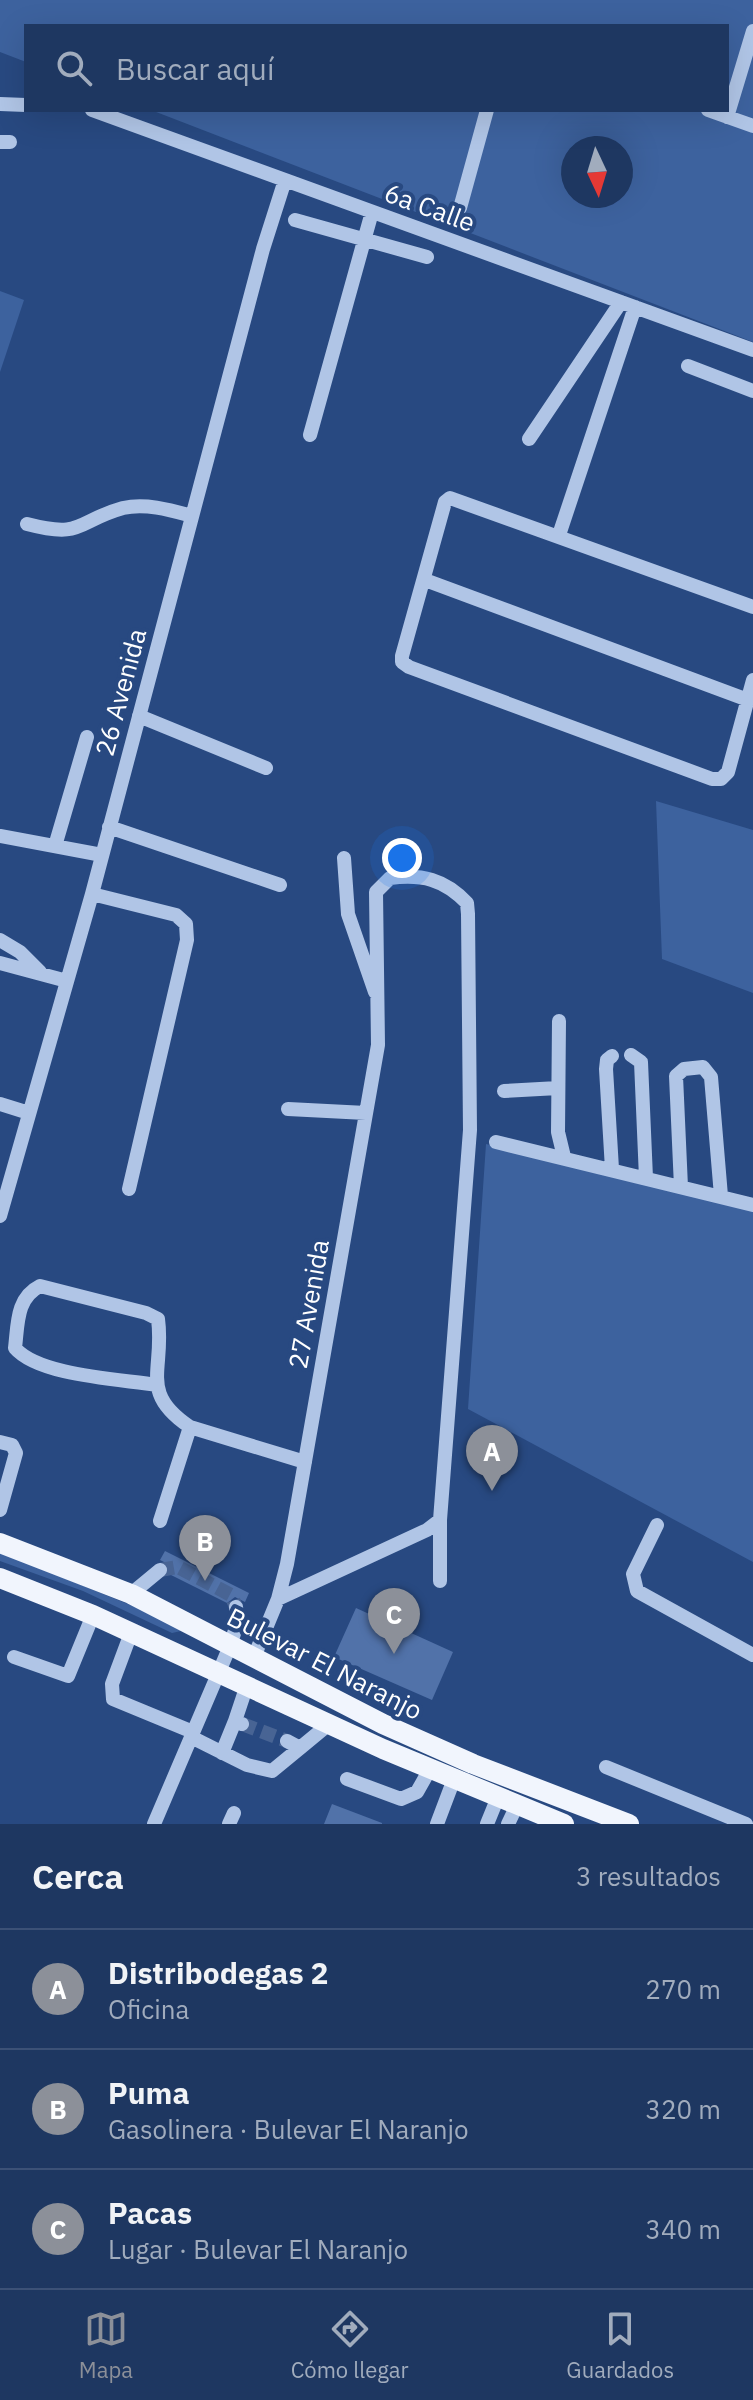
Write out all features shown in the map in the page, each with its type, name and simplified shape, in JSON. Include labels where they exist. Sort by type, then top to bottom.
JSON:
[{"type":"main road","name":"Bulevar El Naranjo","points":[[0,1543],[131,1594],[383,1724],[473,1764],[629,1824]]},
{"type":"main road","name":"Bulevar El Naranjo","points":[[0,1578],[93,1615],[246,1688],[552,1822]]},
{"type":"street","points":[[729,110],[753,31]]},
{"type":"street","points":[[0,104],[24,105]]},
{"type":"street","name":"6a Calle","points":[[98,112],[753,350]]},
{"type":"street","points":[[460,208],[486,112]]},
{"type":"street","points":[[713,112],[753,126]]},
{"type":"street","points":[[727,117],[729,112]]},
{"type":"street","name":"26 Avenida","points":[[0,1216],[92,894],[263,249],[285,180]]},
{"type":"street","points":[[310,435],[372,212]]},
{"type":"street","points":[[295,220],[427,257]]},
{"type":"street","points":[[529,439],[628,304]]},
{"type":"street","points":[[559,535],[628,304]]},
{"type":"street","points":[[688,366],[753,391]]},
{"type":"street","points":[[753,607],[450,498],[445,502],[402,656],[402,662],[409,667],[712,779],[721,779],[728,772],[753,680]]},
{"type":"street","points":[[27,524],[52,531],[74,531],[124,508],[148,506],[192,516]]},
{"type":"street","points":[[425,580],[748,700]]},
{"type":"street","points":[[139,716],[266,768]]},
{"type":"street","points":[[55,846],[87,737]]},
{"type":"street","points":[[109,827],[280,885]]},
{"type":"street","points":[[0,836],[102,855]]},
{"type":"street","points":[[344,858],[348,914],[377,995]]},
{"type":"street","name":"27 Avenida","points":[[254,1657],[278,1599],[378,1045],[376,892],[390,878],[413,875],[445,883],[467,903],[470,1130],[440,1520]]},
{"type":"street","points":[[92,894],[176,915],[186,924],[187,940],[129,1189]]},
{"type":"street","points":[[0,940],[20,952],[40,972]]},
{"type":"street","points":[[0,963],[67,981]]},
{"type":"street","points":[[559,1021],[558,1132],[564,1157]]},
{"type":"street","points":[[631,1055],[641,1062],[646,1178]]},
{"type":"street","points":[[612,1056],[607,1060],[606,1069],[612,1169]]},
{"type":"street","points":[[681,1187],[676,1076],[684,1069],[703,1067],[711,1077],[721,1196]]},
{"type":"street","points":[[504,1091],[558,1088]]},
{"type":"street","points":[[0,1104],[29,1113]]},
{"type":"street","points":[[288,1109],[366,1113]]},
{"type":"street","points":[[496,1142],[753,1205]]},
{"type":"street","points":[[157,1385],[43,1366],[23,1358],[15,1348],[21,1305],[27,1292],[40,1286],[146,1313],[158,1319],[157,1385],[161,1402],[190,1427],[305,1462]]},
{"type":"street","points":[[160,1521],[190,1427]]},
{"type":"street","points":[[0,1442],[12,1445],[16,1453],[0,1510]]},
{"type":"street","points":[[278,1599],[440,1520],[440,1581]]},
{"type":"street","points":[[657,1525],[633,1574],[637,1591],[753,1655]]},
{"type":"street","points":[[131,1594],[160,1570]]},
{"type":"street","points":[[154,1824],[230,1646],[238,1621],[236,1607]]},
{"type":"street","points":[[14,1657],[68,1676],[93,1615]]},
{"type":"street","points":[[131,1633],[112,1684],[113,1699],[192,1734],[222,1753],[260,1770],[272,1771],[293,1744],[329,1724]]},
{"type":"street","points":[[222,1753],[239,1722],[246,1688]]},
{"type":"street","points":[[606,1767],[746,1824]]},
{"type":"street","points":[[347,1779],[401,1799],[417,1792],[430,1769]]},
{"type":"street","points":[[437,1824],[454,1779]]},
{"type":"street","points":[[487,1824],[507,1801]]},
{"type":"street","points":[[507,1801],[508,1824]]},
{"type":"shaded area","points":[[0,0],[753,0],[753,342],[156,112],[729,112],[729,24],[24,24],[24,61],[0,52]]},
{"type":"shaded area","points":[[0,291],[24,300],[0,372]]},
{"type":"shaded area","points":[[656,801],[753,830],[753,993],[662,959]]},
{"type":"shaded area","points":[[486,1144],[753,1211],[753,1562],[468,1409]]},
{"type":"shaded area","points":[[0,1552],[172,1622],[181,1631],[172,1633],[83,1591],[0,1561]]},
{"type":"building","points":[[165,1551],[249,1593],[245,1602],[235,1597],[227,1603],[169,1574],[168,1564],[160,1560]]},
{"type":"building","points":[[356,1608],[453,1652],[432,1700],[334,1657]]},
{"type":"building","points":[[332,1804],[382,1823],[382,1824],[324,1824]]},
{"type":"tunnel","points":[[160,1570],[178,1567],[231,1595],[236,1607]]},
{"type":"tunnel","points":[[242,1724],[287,1741]]},
{"type":"place","name":"Distribodegas 2","points":[[492,1491]]},
{"type":"place","name":"Puma","points":[[205,1581]]},
{"type":"place","name":"Pacas","points":[[394,1654]]}]
